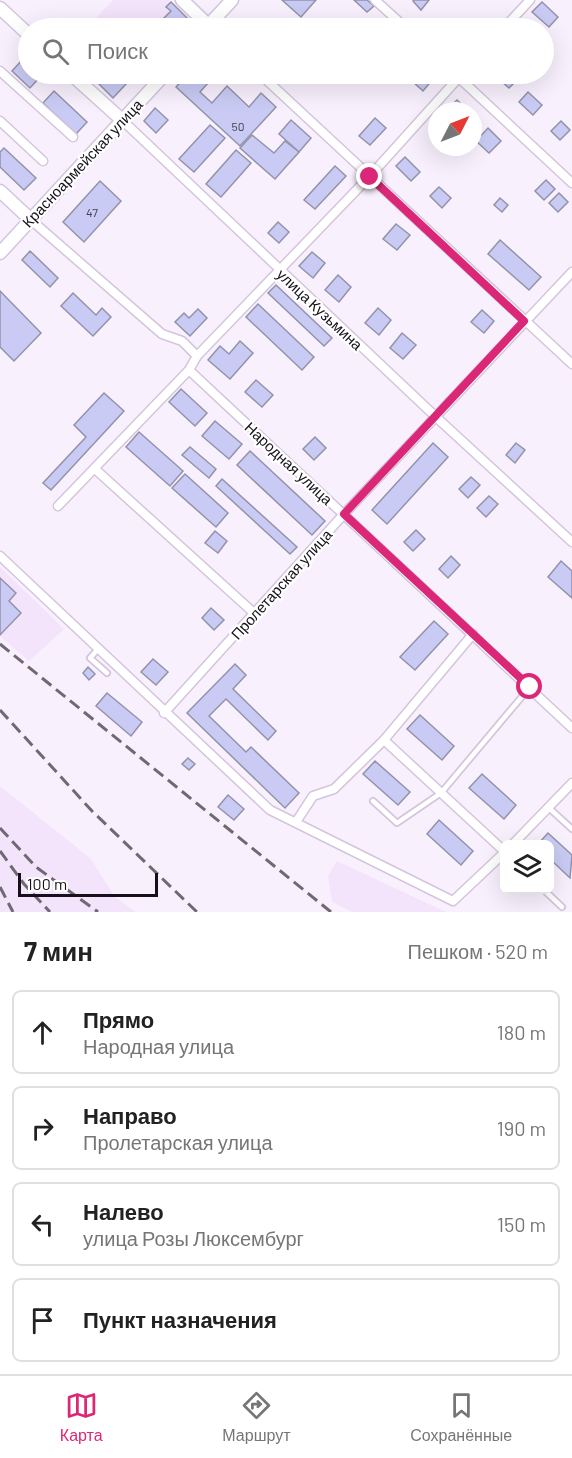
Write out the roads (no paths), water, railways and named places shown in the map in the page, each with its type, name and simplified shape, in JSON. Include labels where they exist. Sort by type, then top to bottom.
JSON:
[{"type":"street","points":[[182,0],[199,18]]},
{"type":"street","points":[[217,18],[232,0]]},
{"type":"street","points":[[375,0],[395,18]]},
{"type":"street","points":[[513,18],[530,0]]},
{"type":"street","points":[[0,8],[18,25]]},
{"type":"street","points":[[0,71],[73,137]]},
{"type":"street","name":"улица Кузьмина","points":[[82,84],[572,542]]},
{"type":"street","name":"Красноармейская улица","points":[[0,253],[156,84]]},
{"type":"street","points":[[271,84],[572,364]]},
{"type":"street","points":[[58,506],[189,370],[197,356],[370,177],[450,84]]},
{"type":"street","points":[[468,84],[572,183]]},
{"type":"street","points":[[0,121],[43,161]]},
{"type":"street","points":[[0,191],[162,334],[182,341],[197,356]]},
{"type":"street","name":"Пролетарская улица","points":[[164,713],[344,514],[572,272]]},
{"type":"street","name":"Народная улица","points":[[189,370],[572,728]]},
{"type":"street","points":[[95,469],[255,614]]},
{"type":"street","points":[[0,556],[262,804],[453,901],[500,856]]},
{"type":"street","points":[[296,822],[313,796],[334,789],[384,740],[473,634]]},
{"type":"street","points":[[384,740],[500,848]]},
{"type":"street","points":[[517,840],[572,783]]},
{"type":"lane","points":[[98,650],[90,658],[107,673]]},
{"type":"lane","points":[[373,801],[397,823],[441,793],[530,687]]},
{"type":"lane","points":[[548,807],[572,830]]},
{"type":"lane","points":[[548,894],[562,907]]},
{"type":"railway","points":[[0,644],[331,912]]},
{"type":"railway","points":[[0,710],[92,811],[197,912]]},
{"type":"railway","points":[[0,828],[36,867],[98,912]]},
{"type":"railway","points":[[0,851],[24,884],[50,912]]},
{"type":"railway","points":[[0,887],[13,912]]}]
